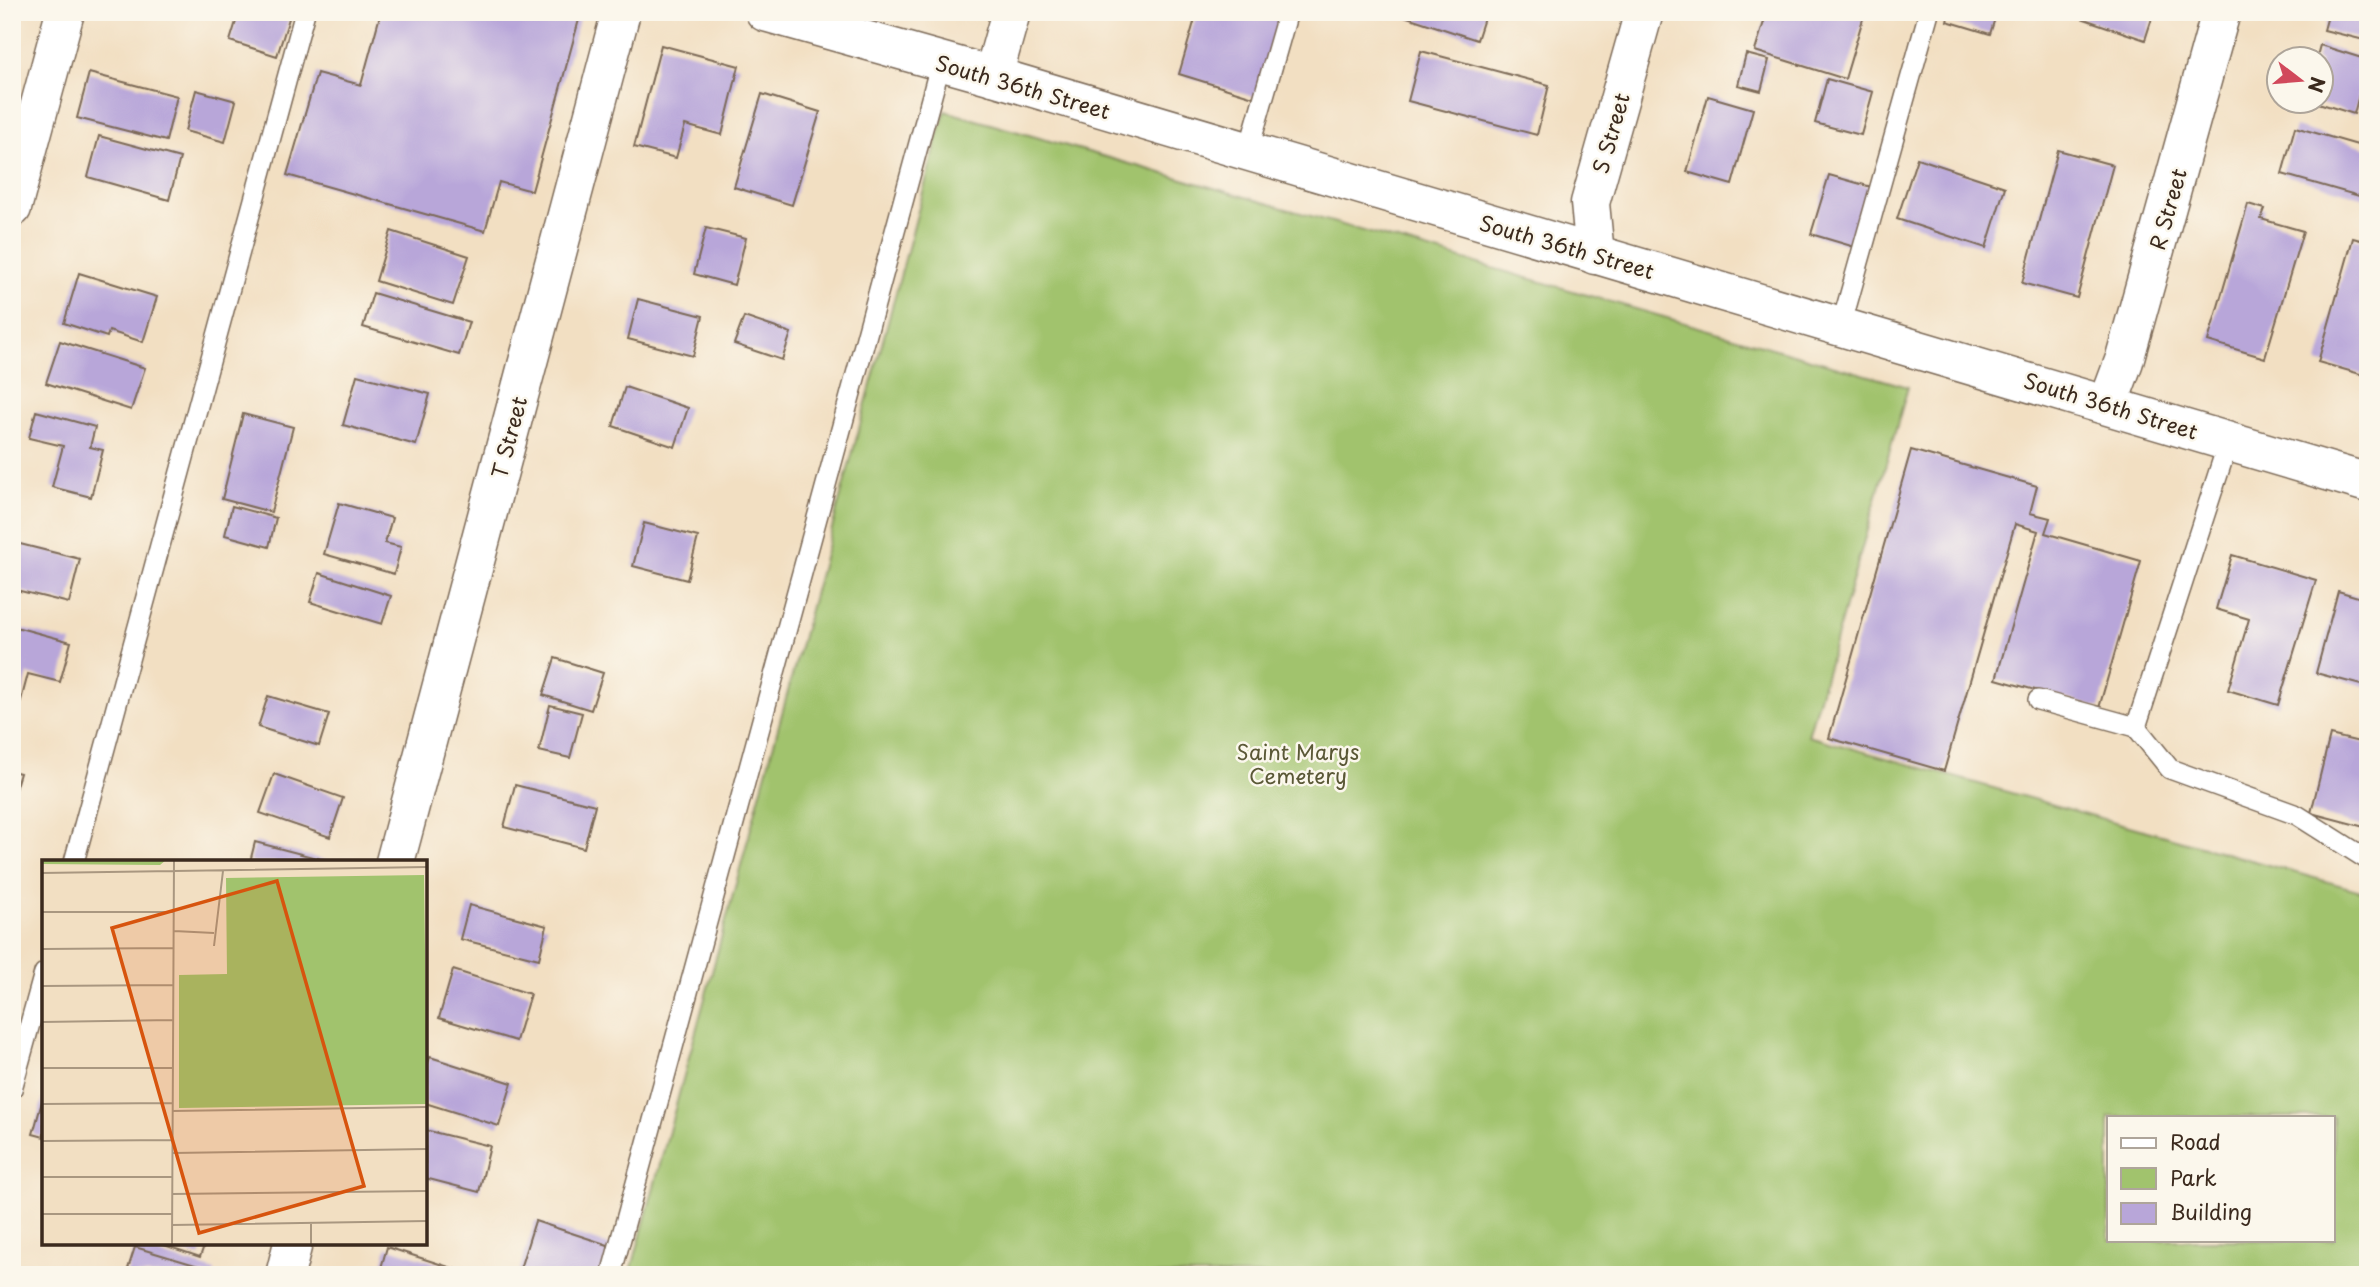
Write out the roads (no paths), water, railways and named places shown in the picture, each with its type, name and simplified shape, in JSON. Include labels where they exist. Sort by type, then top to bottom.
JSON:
[{"type":"street","points":[[12,208],[65,12]]},
{"type":"street","name":"T Street","points":[[396,860],[621,12]]},
{"type":"street","name":"South 36th Street","points":[[765,12],[993,76],[2368,483]]},
{"type":"street","points":[[993,76],[1011,12]]},
{"type":"street","name":"S Street","points":[[1595,254],[1590,203],[1644,12]]},
{"type":"street","name":"R Street","points":[[2108,404],[2124,361],[2221,12]]},
{"type":"street","points":[[285,1275],[292,1245]]},
{"type":"lane","points":[[75,860],[305,12]]},
{"type":"lane","points":[[1248,152],[1288,12]]},
{"type":"lane","points":[[1841,326],[1929,12]]},
{"type":"lane","points":[[611,1275],[941,62]]},
{"type":"lane","points":[[2136,727],[2229,440]]},
{"type":"lane","points":[[2038,700],[2136,727],[2170,769],[2297,815],[2368,860]]},
{"type":"lane","points":[[12,1089],[42,980]]},
{"type":"park label","name":"Saint Marys Cemetery","points":[[1298,763]]}]
